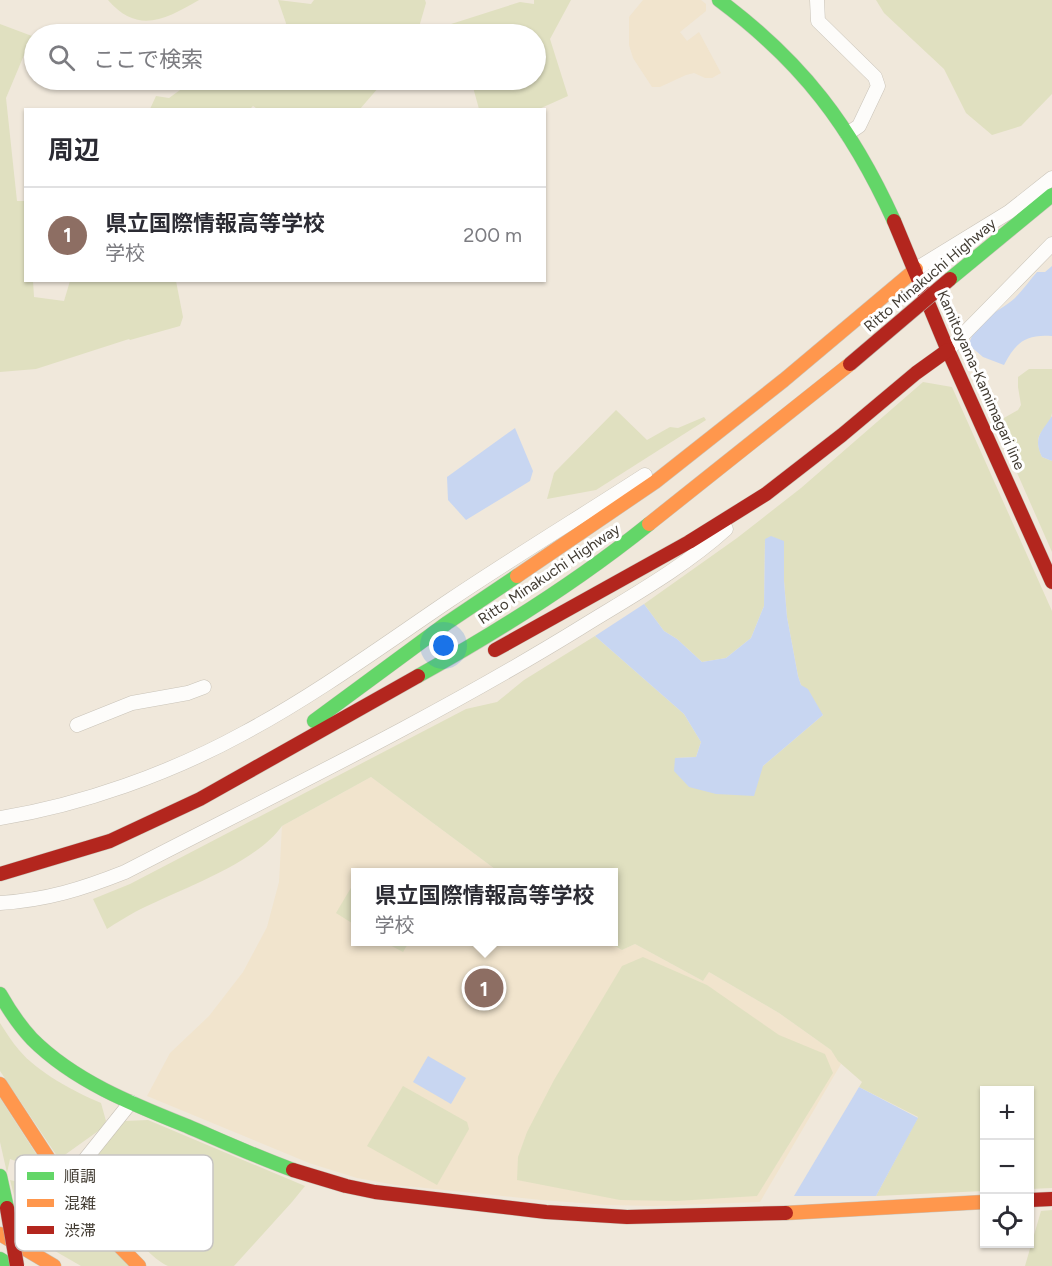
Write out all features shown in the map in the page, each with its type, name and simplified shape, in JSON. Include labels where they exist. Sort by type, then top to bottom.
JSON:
[{"type":"main road","name":"Kamitoyama-Kamimagari line","points":[[719,0],[733,4],[786,55],[861,154],[883,195],[916,269],[948,351],[1052,582]]},
{"type":"main road","name":"Ritto Minakuchi Highway","points":[[0,874],[110,841],[200,799],[495,633],[602,562],[850,364],[1052,195]]},
{"type":"main road","points":[[235,780],[447,623],[655,482],[816,354],[916,269]]},
{"type":"main road","points":[[484,655],[689,542],[766,494],[916,373],[948,351]]},
{"type":"main road","points":[[235,780],[454,671]]},
{"type":"main road","points":[[0,993],[23,1028],[50,1056],[81,1078],[277,1165],[349,1187],[406,1197],[531,1211],[625,1217],[700,1216],[980,1202]]},
{"type":"main road","points":[[0,1084],[48,1155]]},
{"type":"main road","points":[[0,1176],[17,1266]]},
{"type":"main road","points":[[1034,1200],[1052,1199]]},
{"type":"main road","points":[[0,1234],[15,1243]]},
{"type":"main road","points":[[29,1251],[54,1266]]},
{"type":"main road","points":[[124,1251],[139,1266]]},
{"type":"main road","points":[[0,1259],[11,1266]]},
{"type":"street","points":[[817,0],[818,21],[875,76],[878,86],[859,126],[848,134]]},
{"type":"street","points":[[916,269],[1010,212],[1052,178]]},
{"type":"street","points":[[948,351],[1052,244]]},
{"type":"street","points":[[0,818],[50,807],[123,786],[196,756],[244,733],[309,694],[470,586],[682,450],[702,445]]},
{"type":"street","points":[[0,903],[29,901],[78,890],[125,872],[473,692],[658,580],[710,544],[766,494]]},
{"type":"street","points":[[77,725],[132,703],[188,693],[204,687]]},
{"type":"street","points":[[89,1155],[131,1102]]},
{"type":"shaded area","points":[[643,0],[701,0],[706,4],[706,11],[680,32],[687,41],[699,32],[721,73],[712,78],[705,78],[694,73],[660,87],[652,87],[633,58],[629,45],[629,17]]},
{"type":"shaded area","points":[[371,777],[494,868],[351,868],[351,946],[614,946],[622,950],[635,944],[703,981],[709,972],[779,1013],[831,1050],[841,1064],[760,1202],[653,1206],[607,1205],[396,1185],[357,1178],[309,1163],[147,1096],[170,1053],[209,1016],[243,972],[267,927],[279,882],[282,826]]},
{"type":"green space","points":[[108,0],[199,0],[164,18],[141,20],[119,11]]},
{"type":"green space","points":[[278,0],[311,4],[314,0],[425,0],[426,3],[420,24],[286,24]]},
{"type":"green space","points":[[534,0],[571,0],[550,39],[568,96],[541,108],[479,108],[474,90],[546,90],[546,24],[451,24],[520,2],[534,4]]},
{"type":"green space","points":[[876,0],[1052,0],[1052,94],[1021,126],[992,135],[966,113],[944,69],[884,13]]},
{"type":"green space","points":[[0,24],[24,33],[24,55],[6,98],[17,201],[24,201],[24,282],[33,282],[34,297],[64,301],[70,282],[176,282],[183,317],[180,326],[129,339],[36,369],[0,372]]},
{"type":"green space","points":[[180,90],[376,90],[361,108],[256,108],[253,106],[251,108],[150,108],[156,96],[169,98]]},
{"type":"green space","points":[[1029,369],[1052,369],[1052,413],[1038,441],[1042,457],[1052,461],[1052,552],[995,423],[1018,410],[1021,405],[1018,377]]},
{"type":"green space","points":[[923,382],[952,387],[1052,611],[1052,1188],[1034,1189],[1034,1086],[980,1086],[980,1191],[876,1196],[918,1117],[859,1087],[862,1082],[838,1061],[831,1050],[779,1013],[709,972],[703,981],[635,944],[622,950],[614,946],[618,946],[618,868],[494,868],[371,777],[282,826],[269,840],[235,865],[135,912],[107,929],[93,899],[130,884],[466,709],[497,702],[524,680],[595,636],[684,714],[701,742],[696,757],[675,758],[763,766],[823,715],[801,685],[798,676],[787,617],[784,581],[765,539],[764,606],[751,638],[726,658],[702,662],[677,639],[664,631],[644,604],[737,538],[801,488]]},
{"type":"green space","points":[[616,410],[647,440],[670,427],[678,428],[704,417],[706,420],[596,490],[547,499],[554,473]]},
{"type":"green space","points":[[351,888],[351,922],[336,913]]},
{"type":"green space","points":[[392,946],[407,946],[403,952]]},
{"type":"green space","points":[[643,957],[707,985],[779,1035],[825,1054],[833,1073],[757,1196],[677,1201],[620,1200],[517,1180],[518,1157],[527,1132],[554,1080],[622,966]]},
{"type":"green space","points":[[0,1023],[16,1047],[46,1074],[101,1103],[106,1121],[101,1129],[65,1155],[56,1155],[0,1071]]},
{"type":"green space","points":[[403,1086],[467,1122],[469,1129],[437,1185],[367,1146]]},
{"type":"green space","points":[[0,1098],[37,1155],[15,1155],[15,1161],[10,1159],[7,1173],[0,1142]]},
{"type":"green space","points":[[148,1120],[305,1186],[234,1266],[168,1266],[148,1251],[213,1251],[213,1155],[98,1155],[103,1145],[124,1121]]},
{"type":"green space","points":[[10,1180],[15,1181],[15,1200]]},
{"type":"green space","points":[[1052,1210],[1052,1266],[1025,1266],[1030,1248],[1034,1248],[1034,1235],[1041,1211]]},
{"type":"green space","points":[[55,1251],[129,1251],[132,1266],[81,1266]]},
{"type":"water","points":[[1052,266],[1052,336],[1035,336],[1023,341],[1013,350],[1004,365],[983,357],[969,345],[976,329],[988,317],[1015,298],[1037,272],[1045,272]]},
{"type":"water","points":[[1052,416],[1052,461],[1042,457],[1038,440]]},
{"type":"water","points":[[515,428],[533,471],[530,481],[466,520],[448,500],[447,477]]},
{"type":"water","points":[[771,536],[784,541],[787,617],[798,676],[801,685],[808,689],[823,715],[763,766],[754,796],[716,794],[689,787],[674,771],[675,758],[696,757],[701,742],[684,714],[595,636],[644,604],[664,631],[677,639],[702,662],[726,658],[751,638],[764,606],[765,539]]},
{"type":"water","points":[[428,1056],[466,1078],[451,1104],[413,1082]]},
{"type":"water","points":[[859,1087],[918,1118],[876,1196],[794,1196]]},
{"type":"traffic: fast","points":[[719,0],[775,47],[822,98],[860,155],[894,221]]},
{"type":"traffic: fast","points":[[950,279],[1052,195]]},
{"type":"traffic: fast","points":[[418,676],[537,605],[594,566],[649,524]]},
{"type":"traffic: fast","points":[[314,721],[447,623],[517,576]]},
{"type":"traffic: fast","points":[[0,994],[14,1017],[32,1039],[48,1054],[85,1079],[145,1109],[293,1170]]},
{"type":"traffic: fast","points":[[0,1176],[7,1208]]},
{"type":"traffic: fast","points":[[0,1259],[11,1266]]},
{"type":"traffic: slow","points":[[517,576],[655,482],[784,380],[916,269]]},
{"type":"traffic: slow","points":[[649,524],[850,364]]},
{"type":"traffic: slow","points":[[0,1084],[46,1155]]},
{"type":"traffic: slow","points":[[786,1213],[980,1202]]},
{"type":"traffic: slow","points":[[0,1234],[15,1243]]},
{"type":"traffic: slow","points":[[29,1251],[54,1266]]},
{"type":"traffic: slow","points":[[124,1251],[139,1266]]},
{"type":"traffic: jam","points":[[894,221],[946,346],[1052,582]]},
{"type":"traffic: jam","points":[[850,364],[950,279]]},
{"type":"traffic: jam","points":[[495,650],[689,542],[766,494],[916,373],[948,350]]},
{"type":"traffic: jam","points":[[0,874],[110,841],[200,799],[418,676]]},
{"type":"traffic: jam","points":[[293,1170],[375,1192],[546,1212],[627,1217],[786,1213]]},
{"type":"traffic: jam","points":[[1034,1200],[1052,1199]]},
{"type":"traffic: jam","points":[[7,1208],[17,1266]]},
{"type":"place","name":"県立国際情報高等学校","points":[[484,988]]}]
